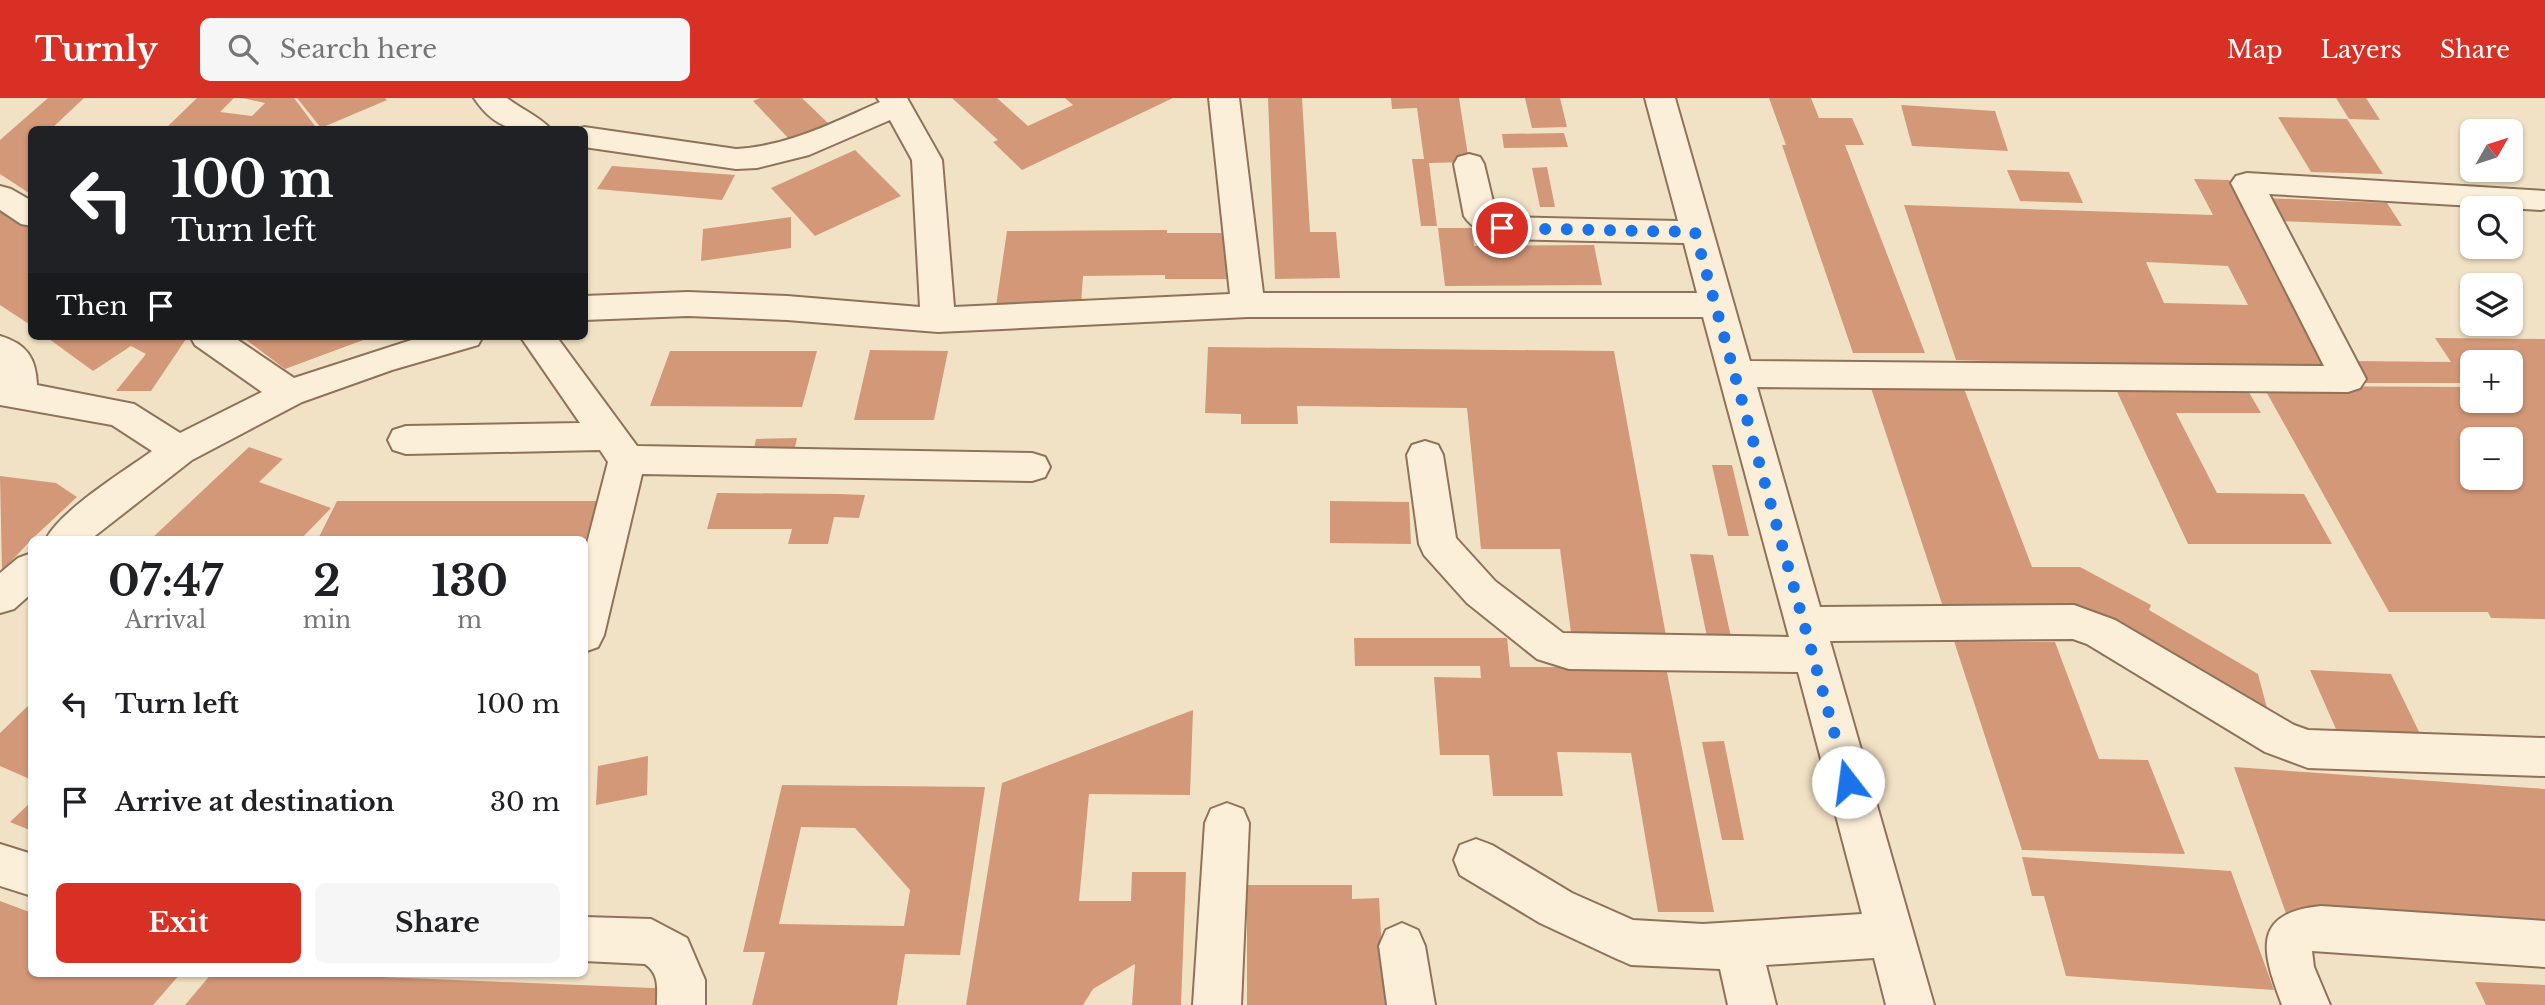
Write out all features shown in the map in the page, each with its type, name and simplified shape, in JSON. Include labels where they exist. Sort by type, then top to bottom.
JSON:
[{"type":"street","points":[[489,98],[512,118],[528,126]]},
{"type":"street","points":[[1224,98],[1248,305]]},
{"type":"street","points":[[1660,98],[1910,1005]]},
{"type":"street","points":[[588,138],[736,159],[762,159],[790,152],[894,102],[928,160],[938,320]]},
{"type":"street","points":[[1469,164],[1480,216],[1502,228],[1695,232]]},
{"type":"street","points":[[1736,374],[2348,379],[2247,183],[2541,200]]},
{"type":"street","points":[[0,195],[28,213]]},
{"type":"street","points":[[588,308],[688,304],[786,308],[938,320],[1248,305],[1716,305]]},
{"type":"street","points":[[213,340],[290,393]]},
{"type":"street","points":[[68,536],[179,450],[290,393],[381,361],[452,340]]},
{"type":"street","points":[[540,340],[618,448],[588,613]]},
{"type":"street","points":[[0,348],[19,365],[10,393],[121,413],[179,450]]},
{"type":"street","points":[[406,440],[1032,467]]},
{"type":"street","points":[[1424,455],[1438,544],[1481,592],[1551,647],[1569,652],[2074,622],[2101,632],[2280,739],[2308,749],[2545,757]]},
{"type":"street","points":[[0,597],[28,572]]},
{"type":"street","points":[[1217,1005],[1227,823]]},
{"type":"street","points":[[1476,859],[1556,908],[1630,942],[1703,947],[1890,935]]},
{"type":"street","points":[[0,865],[28,874]]},
{"type":"street","points":[[2306,1005],[2291,967],[2288,943],[2301,930],[2321,928],[2545,944]]},
{"type":"street","points":[[588,939],[651,942],[671,954],[681,980],[681,1005]]},
{"type":"street","points":[[1738,945],[1752,1005]]},
{"type":"street","points":[[1402,946],[1411,1005]]},
{"type":"building","points":[[48,98],[84,98],[54,126],[28,126],[28,192],[0,174],[0,140]]},
{"type":"building","points":[[197,98],[234,98],[220,112],[252,116],[265,103],[242,98],[294,98],[315,126],[168,126]]},
{"type":"building","points":[[297,98],[387,100],[326,126],[319,126]]},
{"type":"building","points":[[760,98],[802,98],[828,123],[790,140],[753,101]]},
{"type":"building","points":[[952,98],[997,98],[1028,126],[1073,105],[1065,98],[1173,98],[1022,170],[993,142],[998,140]]},
{"type":"building","points":[[1268,98],[1302,98],[1310,232],[1336,232],[1340,278],[1275,279]]},
{"type":"building","points":[[1391,98],[1459,98],[1469,162],[1429,163],[1437,226],[1421,226],[1412,159],[1424,159],[1417,108],[1392,109]]},
{"type":"building","points":[[1525,98],[1560,98],[1567,127],[1532,128]]},
{"type":"building","points":[[1769,98],[1811,98],[1819,118],[1852,118],[1864,145],[1845,145],[1925,353],[1853,353],[1782,145],[1786,145]]},
{"type":"building","points":[[2336,98],[2366,98],[2380,120],[2349,119]]},
{"type":"building","points":[[1901,105],[1995,111],[2008,151],[1912,146]]},
{"type":"building","points":[[2278,117],[2347,119],[2383,174],[2311,172]]},
{"type":"building","points":[[1564,133],[1568,147],[1504,148],[1502,134]]},
{"type":"building","points":[[855,150],[901,196],[815,236],[771,188]]},
{"type":"building","points":[[612,166],[735,175],[722,200],[597,189]]},
{"type":"building","points":[[1547,167],[1555,207],[1540,207],[1532,168]]},
{"type":"building","points":[[2007,170],[2069,172],[2083,203],[2020,201]]},
{"type":"building","points":[[2194,179],[2229,180],[2335,372],[1956,360],[1904,205],[2213,215]],"holes":[[[2146,262],[2228,266],[2248,305],[2164,303]]]},
{"type":"building","points":[[2267,198],[2387,203],[2402,226],[2279,221]]},
{"type":"building","points":[[0,209],[28,226],[28,323],[0,305]]},
{"type":"building","points":[[791,217],[791,248],[701,261],[703,229]]},
{"type":"building","points":[[1438,228],[1472,228],[1474,246],[1594,245],[1602,285],[1445,286]]},
{"type":"building","points":[[1167,230],[1167,233],[1231,233],[1231,279],[1165,279],[1165,275],[1083,276],[1081,305],[996,306],[1007,231]]},
{"type":"building","points":[[2435,338],[2545,339],[2545,619],[2491,618],[2488,612],[2389,612],[2263,386],[2460,387],[2460,413],[2523,413],[2523,350],[2460,350],[2460,383],[2365,383],[2352,361],[2451,362]]},
{"type":"building","points":[[50,340],[185,340],[151,391],[116,391],[146,354],[131,346],[93,371]]},
{"type":"building","points":[[246,340],[363,340],[285,369]]},
{"type":"building","points":[[1208,347],[1614,351],[1667,641],[1572,640],[1560,549],[1481,549],[1467,408],[1297,406],[1298,424],[1241,424],[1241,414],[1205,413]]},
{"type":"building","points":[[870,350],[948,351],[934,420],[854,420]]},
{"type":"building","points":[[670,351],[817,351],[802,407],[650,406]]},
{"type":"building","points":[[2112,381],[2243,382],[2261,413],[2176,413],[2217,493],[2304,494],[2332,544],[2188,544]]},
{"type":"building","points":[[1870,385],[1963,386],[2032,567],[2080,567],[2151,605],[2149,610],[2258,674],[2268,712],[2135,632],[1944,610]]},
{"type":"building","points":[[797,438],[793,457],[752,458],[756,439]]},
{"type":"building","points":[[249,447],[283,459],[259,482],[331,508],[304,536],[154,536]]},
{"type":"building","points":[[1712,465],[1732,465],[1749,536],[1728,536]]},
{"type":"building","points":[[0,476],[56,483],[77,497],[35,536],[28,536],[28,543],[2,571]]},
{"type":"building","points":[[717,493],[865,495],[859,518],[834,517],[828,544],[788,544],[792,529],[707,529]]},
{"type":"building","points":[[337,501],[599,501],[587,536],[320,536]]},
{"type":"building","points":[[1330,501],[1409,502],[1411,544],[1330,543]]},
{"type":"building","points":[[1690,554],[1713,555],[1731,637],[1707,637]]},
{"type":"building","points":[[1354,638],[1507,638],[1510,667],[1666,667],[1714,912],[1658,912],[1631,753],[1557,752],[1563,796],[1493,796],[1489,755],[1440,755],[1434,677],[1481,678],[1480,666],[1355,666]]},
{"type":"building","points":[[1954,641],[2055,642],[2099,759],[2148,760],[2185,854],[2022,850]]},
{"type":"building","points":[[2310,670],[2391,674],[2423,740],[2339,736]]},
{"type":"building","points":[[28,706],[28,778],[0,766],[0,733]]},
{"type":"building","points":[[1193,710],[1190,795],[1089,794],[1079,901],[1131,901],[1132,872],[1186,872],[1181,1005],[1132,1005],[1135,964],[1093,989],[1083,1005],[966,1005],[1002,783]]},
{"type":"building","points":[[1724,741],[1744,840],[1722,840],[1702,742]]},
{"type":"building","points":[[648,756],[647,795],[596,805],[598,766]]},
{"type":"building","points":[[2234,767],[2545,789],[2545,938],[2288,919]]},
{"type":"building","points":[[782,785],[985,787],[960,955],[905,954],[897,1005],[752,1005],[765,952],[743,952]],"holes":[[[801,827],[855,828],[910,890],[904,926],[779,924]]]},
{"type":"building","points":[[28,805],[28,829],[10,822]]},
{"type":"building","points":[[2022,857],[2231,871],[2274,990],[2066,976],[2044,896],[2032,896]]},
{"type":"building","points":[[1247,885],[1352,885],[1352,899],[1379,898],[1385,1005],[1247,1005]]},
{"type":"building","points":[[0,901],[28,912],[28,977],[178,977],[153,1005],[0,1005]]},
{"type":"building","points":[[209,977],[384,977],[676,989],[672,1005],[185,1005]]},
{"type":"building","points":[[2475,982],[2545,985],[2545,1005],[2486,1005]]},
{"type":"route","points":[[1502,228],[1695,232],[1848,782]]}]
